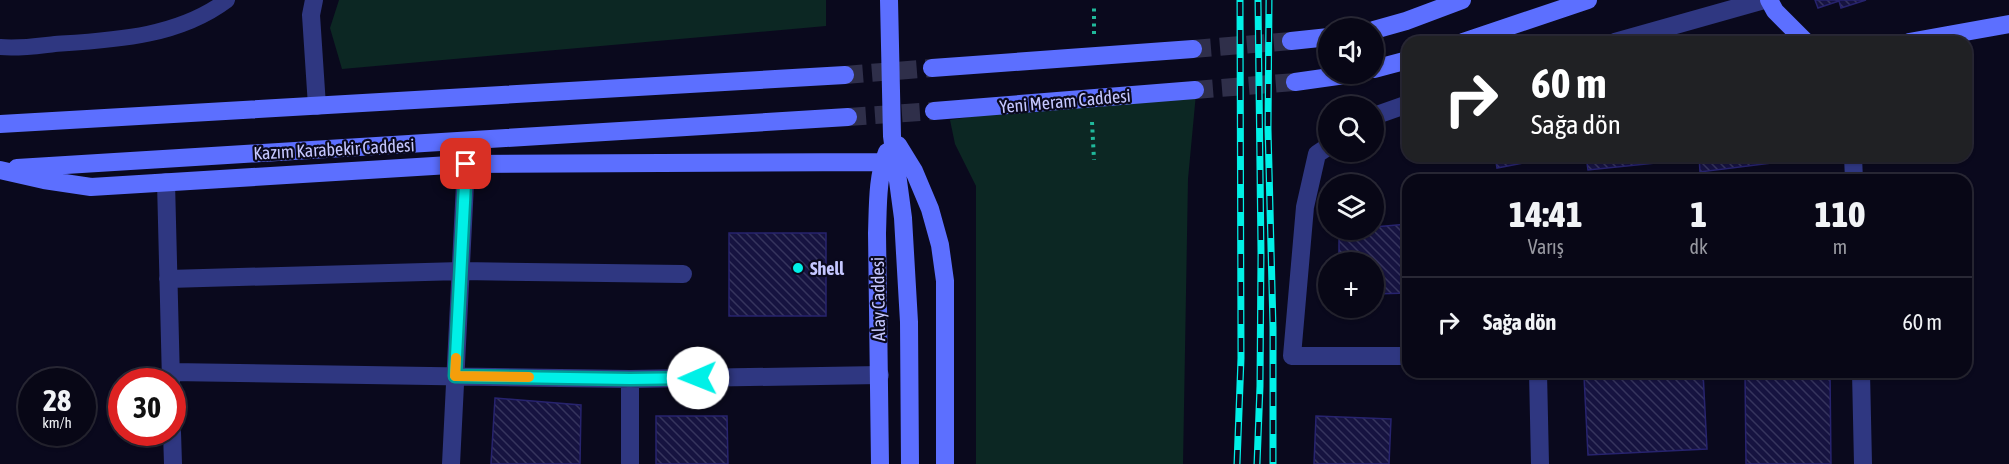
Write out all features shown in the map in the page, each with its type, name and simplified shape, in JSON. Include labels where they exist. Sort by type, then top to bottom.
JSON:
[{"type":"main road","name":"Alay Caddesi","points":[[889,0],[892,136],[903,218],[907,291],[910,464]]},
{"type":"main road","points":[[1384,27],[1462,0]]},
{"type":"main road","points":[[1481,36],[1588,0]]},
{"type":"main road","points":[[1769,0],[1775,11],[1800,36]]},
{"type":"main road","points":[[1942,36],[2009,24]]},
{"type":"main road","points":[[1291,41],[1318,39]]},
{"type":"main road","points":[[933,68],[1193,49]]},
{"type":"main road","points":[[1384,66],[1402,62]]},
{"type":"main road","points":[[0,124],[845,75]]},
{"type":"main road","points":[[1294,82],[1318,79]]},
{"type":"main road","name":"Yeni Meram Caddesi","points":[[934,111],[1195,90]]},
{"type":"main road","name":"Kazım Karabekir Caddesi","points":[[0,170],[848,117]]},
{"type":"main road","points":[[892,136],[914,171],[930,209],[940,245],[945,281],[945,464]]},
{"type":"main road","name":"Alay Caddesi","points":[[880,464],[878,197],[883,162],[892,136]]},
{"type":"main road","points":[[0,170],[91,187],[466,164],[883,162]]},
{"type":"street","points":[[314,0],[311,15],[317,106]]},
{"type":"street","points":[[1636,36],[1764,0]]},
{"type":"street","points":[[1384,112],[1402,106]]},
{"type":"street","points":[[1318,153],[1305,207],[1292,356],[1402,356]]},
{"type":"street","points":[[450,464],[466,164]]},
{"type":"street","points":[[166,182],[171,368]]},
{"type":"street","points":[[168,279],[461,271],[683,274]]},
{"type":"street","points":[[186,376],[455,376],[630,379],[880,375]]},
{"type":"street","points":[[1538,378],[1540,464]]},
{"type":"street","points":[[1861,378],[1863,464]]},
{"type":"street","points":[[630,379],[630,464]]},
{"type":"street","points":[[172,446],[173,464]]},
{"type":"lane","points":[[0,47],[142,36],[201,16],[227,0]]},
{"type":"path","points":[[1094,8],[1094,39]]},
{"type":"path","points":[[1091,112],[1094,160]]},
{"type":"green space","points":[[339,0],[826,0],[826,26],[342,69],[330,28]]},
{"type":"green space","points":[[1197,83],[1188,179],[1183,464],[976,464],[976,186],[955,144],[950,120]]},
{"type":"building","points":[[1815,0],[1866,0],[1841,8],[1839,1],[1818,8]]},
{"type":"building","points":[[1496,162],[1528,162],[1497,168]]},
{"type":"building","points":[[1587,162],[1665,162],[1588,170]]},
{"type":"building","points":[[1699,162],[1780,162],[1700,172]]},
{"type":"building","points":[[1402,225],[1402,293],[1384,294],[1384,252],[1339,252],[1339,240],[1384,240],[1384,226]]},
{"type":"building","points":[[729,233],[826,233],[826,316],[729,316]]},
{"type":"building","points":[[1584,378],[1703,378],[1707,449],[1588,455]]},
{"type":"building","points":[[1745,378],[1830,378],[1831,464],[1746,464]]},
{"type":"building","points":[[495,398],[581,405],[580,464],[491,464]]},
{"type":"building","points":[[656,416],[727,416],[728,464],[656,464]]},
{"type":"building","points":[[1316,416],[1391,419],[1389,464],[1314,464]]},
{"type":"tunnel","points":[[1193,49],[1291,41]]},
{"type":"tunnel","points":[[845,75],[932,68]]},
{"type":"tunnel","points":[[1195,90],[1295,82]]},
{"type":"tunnel","points":[[848,117],[934,111]]},
{"type":"railway","points":[[1237,464],[1241,358],[1240,0]]},
{"type":"railway","points":[[1257,464],[1261,253],[1258,0]]},
{"type":"railway","points":[[1269,0],[1268,129],[1273,327],[1273,464]]},
{"type":"slow traffic","points":[[456,358],[455,376],[529,377]]},
{"type":"place","name":"Shell","points":[[798,268]]},
{"type":"route","points":[[466,164],[455,376],[698,378]]}]
